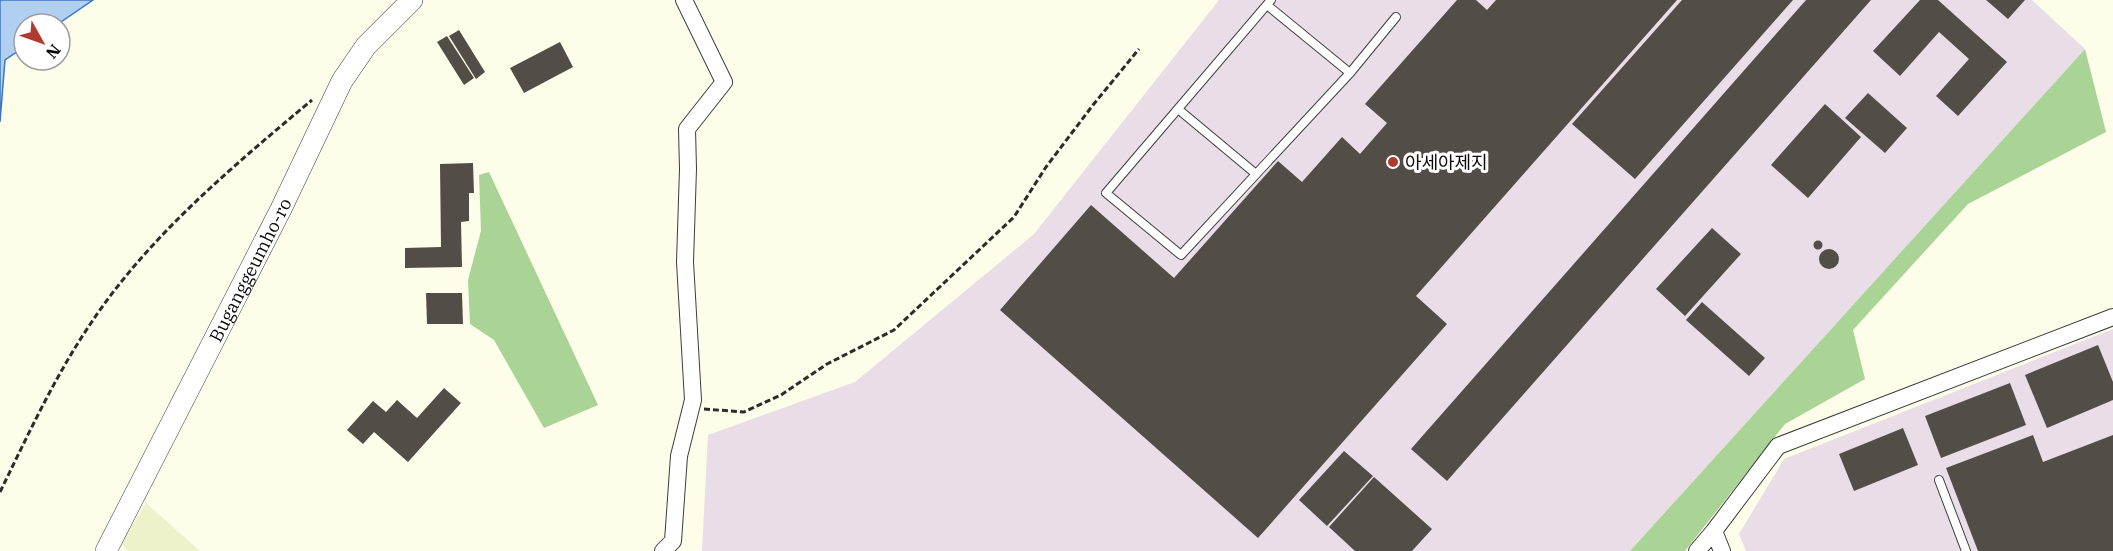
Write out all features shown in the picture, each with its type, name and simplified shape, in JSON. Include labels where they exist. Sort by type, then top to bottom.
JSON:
[{"type":"street","name":"Buganggeumho-ro","points":[[106,551],[281,209],[342,81],[366,46],[412,0]]},
{"type":"street","points":[[663,551],[673,541],[679,456],[693,400],[685,262],[687,129],[724,82],[684,0]]},
{"type":"street","points":[[1697,551],[1778,446],[2113,317]]},
{"type":"street","points":[[1714,531],[1722,551]]},
{"type":"lane","points":[[1350,73],[1269,3],[1106,192],[1181,255],[1350,73],[1396,17]]},
{"type":"lane","points":[[1178,109],[1256,174]]},
{"type":"lane","points":[[1939,480],[1966,551]]},
{"type":"path","points":[[691,409],[744,412],[781,396],[827,364],[894,330],[1014,217],[1047,167],[1139,49]]},
{"type":"path","points":[[0,492],[40,409],[90,323],[119,286],[147,253],[205,193],[251,150],[318,96]]},
{"type":"shaded area","name":"아세아제지","points":[[1219,0],[2032,0],[2085,49],[1630,551],[702,551],[708,435],[855,382],[1034,234]]},
{"type":"shaded area","points":[[2113,329],[2113,551],[1746,551],[1739,534],[1784,459]]},
{"type":"green space","points":[[2085,49],[2106,132],[1968,204],[1853,330],[1865,379],[1785,424],[1685,551],[1630,551]]},
{"type":"green space","points":[[489,172],[598,405],[544,428],[494,340],[470,324],[468,280],[481,231],[479,175]]},
{"type":"green space","points":[[146,503],[200,551],[128,551],[121,544]]},
{"type":"water","points":[[0,0],[93,0],[72,14],[72,12],[12,12],[12,55],[5,60],[0,122]]},
{"type":"building","points":[[1457,0],[1476,0],[1487,10],[1496,0],[1677,0],[1416,296],[1447,324],[1258,538],[1000,310],[1091,205],[1174,278],[1278,161],[1302,182],[1342,137],[1360,154],[1387,123],[1365,104]]},
{"type":"building","points":[[1682,0],[1793,0],[1635,179],[1572,124]]},
{"type":"building","points":[[1806,0],[1871,0],[1447,481],[1411,449]]},
{"type":"building","points":[[1920,0],[1938,0],[2007,62],[1958,116],[1936,96],[1969,59],[1939,32],[1900,76],[1873,51]]},
{"type":"building","points":[[1986,0],[2025,0],[2008,19]]},
{"type":"building","points":[[459,30],[485,72],[476,79],[449,36]]},
{"type":"building","points":[[447,36],[474,78],[464,85],[437,42]]},
{"type":"building","points":[[560,42],[573,67],[524,93],[510,68]]},
{"type":"building","points":[[1868,93],[1907,128],[1885,153],[1845,118]]},
{"type":"building","points":[[1825,104],[1861,137],[1808,198],[1771,165]]},
{"type":"building","points":[[473,163],[474,193],[469,193],[469,221],[461,222],[462,267],[405,268],[405,248],[441,247],[440,164]]},
{"type":"building","points":[[1712,228],[1741,254],[1685,316],[1656,289]]},
{"type":"building","points":[[1818,240],[1823,245],[1818,250],[1813,245]]},
{"type":"building","points":[[1829,249],[1836,252],[1839,259],[1836,266],[1829,269],[1822,266],[1819,259],[1822,252]]},
{"type":"building","points":[[426,293],[462,293],[463,324],[427,324]]},
{"type":"building","points":[[1702,302],[1765,358],[1749,376],[1686,320]]},
{"type":"building","points":[[2098,345],[2113,382],[2113,400],[2047,428],[2025,375]]},
{"type":"building","points":[[2010,383],[2026,425],[1941,458],[1925,416]]},
{"type":"building","points":[[444,388],[461,403],[408,462],[374,432],[363,444],[347,430],[373,401],[386,412],[397,400],[417,418]]},
{"type":"building","points":[[1903,428],[1918,465],[1854,491],[1839,454]]},
{"type":"building","points":[[2033,435],[2043,462],[2113,435],[2113,551],[1978,551],[1946,468]]},
{"type":"building","points":[[1344,451],[1373,476],[1327,526],[1299,500]]},
{"type":"building","points":[[1374,477],[1432,529],[1412,551],[1355,551],[1329,527]]},
{"type":"place","name":"아세아제지","points":[[1393,162]]}]
